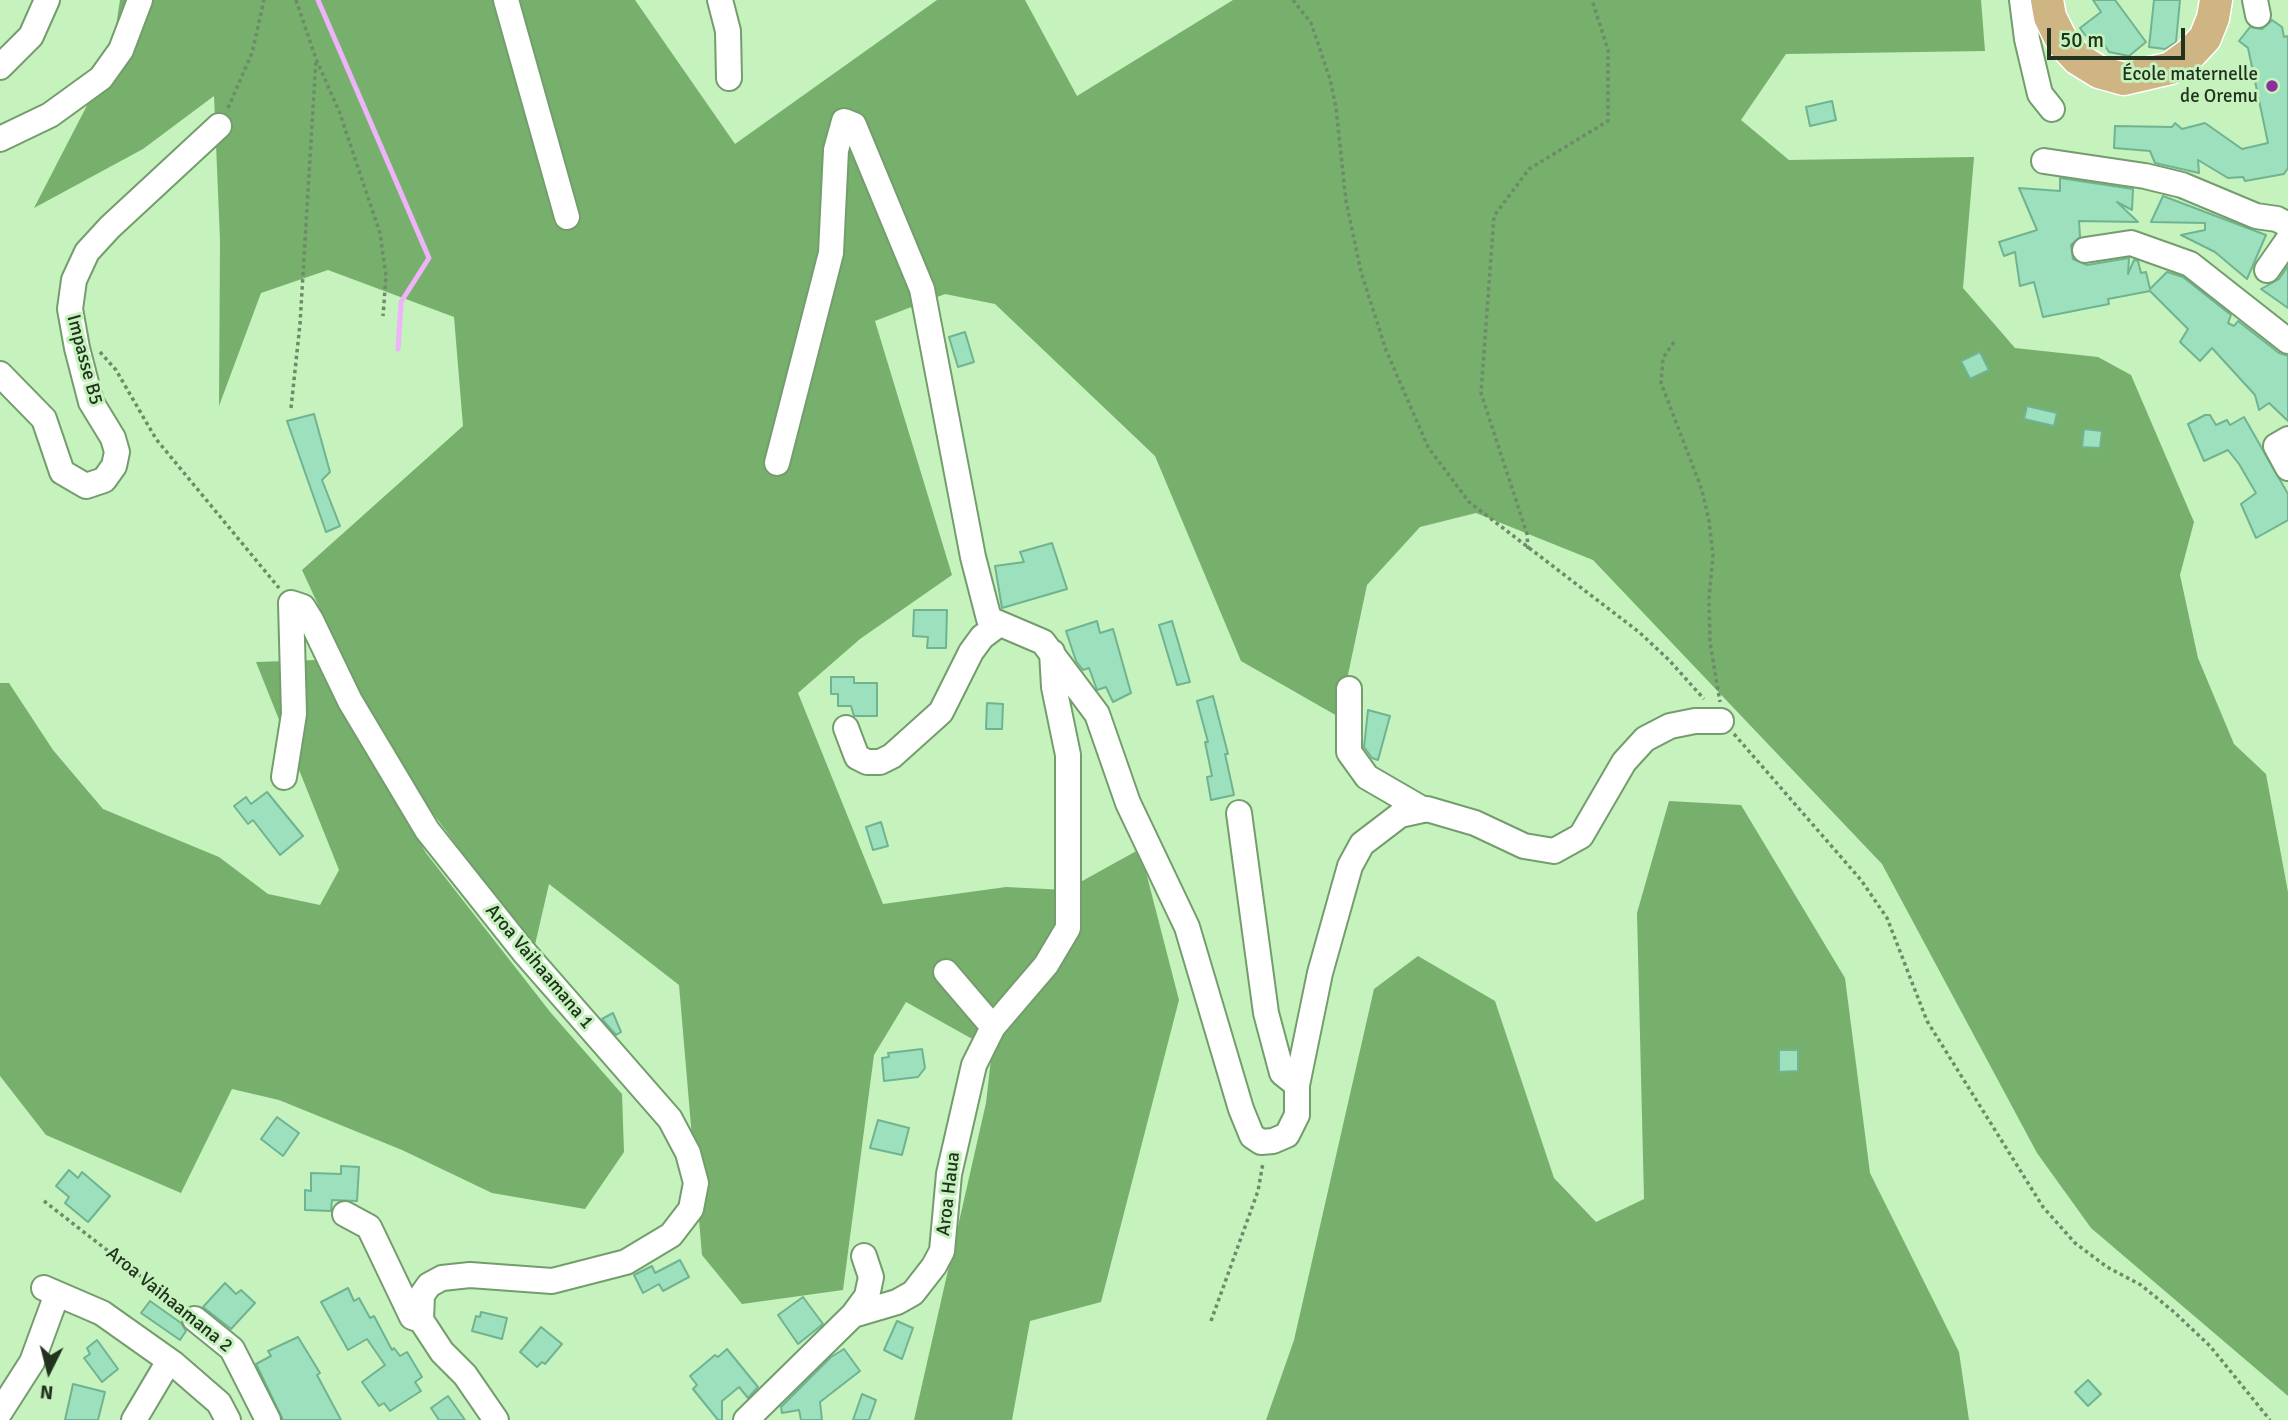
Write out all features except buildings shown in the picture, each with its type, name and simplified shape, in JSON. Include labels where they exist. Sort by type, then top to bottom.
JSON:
[{"type":"main road","points":[[2047,0],[2050,18],[2063,43],[2078,59],[2099,72],[2124,79],[2171,68],[2190,54],[2204,38],[2213,18],[2216,0]]},
{"type":"street","points":[[0,67],[31,36],[47,0]]},
{"type":"street","points":[[0,139],[50,115],[101,78],[121,50],[140,0]]},
{"type":"street","points":[[506,0],[567,217]]},
{"type":"street","points":[[720,0],[727,31],[729,78]]},
{"type":"street","points":[[2022,0],[2027,39],[2040,94],[2047,107],[2052,109]]},
{"type":"street","points":[[777,463],[831,253],[836,150],[844,121],[854,125],[922,289],[989,619],[1043,642],[1100,698],[1107,738],[1131,812],[1187,927],[1241,1110],[1252,1136],[1266,1142],[1287,1135],[1297,1115],[1297,1085],[1320,972],[1350,866],[1363,844],[1385,825],[1409,811],[1424,810]]},
{"type":"street","name":"Impasse B5","points":[[0,374],[44,419],[62,472],[86,486],[104,480],[114,466],[117,452],[113,438],[91,402],[77,348],[70,309],[74,280],[87,252],[110,227],[219,126]]},
{"type":"street","points":[[2044,161],[2145,176],[2182,185],[2256,216],[2277,219],[2288,225]]},
{"type":"street","points":[[2267,270],[2288,240]]},
{"type":"street","points":[[2085,250],[2131,243],[2190,264],[2288,341]]},
{"type":"street","points":[[2288,439],[2276,446],[2288,468]]},
{"type":"street","points":[[284,777],[294,714],[291,603]]},
{"type":"street","name":"Aroa Vaihaamana 1","points":[[291,603],[303,607],[317,630],[350,701],[427,830],[524,952],[670,1119],[688,1153],[696,1183],[691,1209],[671,1235],[626,1262],[552,1281],[470,1275],[442,1278],[429,1285],[422,1295],[421,1320]]},
{"type":"street","points":[[846,728],[857,757],[867,762],[880,762],[892,756],[941,712],[971,652],[982,637],[998,625]]},
{"type":"street","name":"Aroa Haua","points":[[853,1315],[898,1302],[912,1293],[923,1282],[942,1251],[948,1174],[974,1065],[993,1027],[1046,965],[1068,928],[1068,755],[1054,687],[1052,652]]},
{"type":"street","points":[[1349,689],[1349,752],[1367,777],[1424,810],[1475,823],[1524,846],[1554,851],[1581,836],[1625,762],[1644,739],[1670,726],[1695,720],[1722,723]]},
{"type":"street","points":[[1239,813],[1266,1013],[1282,1073],[1297,1085]]},
{"type":"street","points":[[946,972],[993,1027]]},
{"type":"street","points":[[345,1214],[369,1227],[412,1317],[421,1320],[442,1352],[465,1375],[496,1420]]},
{"type":"street","points":[[746,1420],[853,1315],[867,1296],[871,1277],[864,1256]]},
{"type":"street","points":[[0,1412],[32,1362],[51,1291],[102,1313],[169,1361],[219,1403],[228,1420]]},
{"type":"street","name":"Aroa Vaihaamana 2","points":[[195,1319],[232,1349],[268,1420]]},
{"type":"street","points":[[134,1420],[169,1361]]},
{"type":"path","points":[[219,126],[252,53],[264,0]]},
{"type":"path","points":[[296,0],[316,59],[339,111],[380,233],[386,276],[383,316]]},
{"type":"path","points":[[1293,0],[1311,23],[1330,79],[1346,201],[1361,272],[1386,350],[1428,447],[1469,502],[1639,632],[1669,660],[1722,723],[1798,805],[1861,880],[1886,918],[1927,1021],[2043,1207],[2076,1243],[2107,1266],[2141,1285],[2192,1329],[2210,1346],[2270,1420]]},
{"type":"path","points":[[1528,549],[1527,534],[1481,393],[1494,216],[1529,169],[1608,121],[1608,50],[1592,0]]},
{"type":"path","points":[[291,408],[300,324],[316,59]]},
{"type":"path","points":[[1674,342],[1663,358],[1661,383],[1702,490],[1709,520],[1713,555],[1709,599],[1710,642],[1722,723]]},
{"type":"path","points":[[99,351],[117,370],[156,439],[291,603]]},
{"type":"path","points":[[1211,1321],[1258,1191],[1266,1142]]},
{"type":"path","name":"Aroa Vaihaamana 2","points":[[44,1201],[195,1319]]},
{"type":"green space","points":[[120,0],[635,0],[735,144],[937,0],[1025,0],[1077,96],[1233,0],[1981,0],[1985,51],[1786,54],[1741,120],[1789,160],[1974,157],[1963,288],[2015,348],[2098,357],[2131,375],[2194,522],[2180,575],[2198,658],[2234,744],[2266,774],[2288,892],[2288,1396],[2091,1228],[2037,1153],[1882,864],[1593,560],[1476,513],[1420,527],[1367,585],[1339,717],[1241,661],[1155,456],[995,304],[945,294],[875,321],[952,575],[860,639],[798,693],[883,904],[1006,887],[1066,890],[1140,849],[1179,1000],[1101,1302],[1030,1321],[1012,1420],[914,1420],[986,1103],[992,1050],[906,1002],[874,1055],[843,1290],[742,1304],[702,1255],[679,985],[549,884],[534,949],[385,749],[302,570],[463,426],[454,317],[328,270],[261,293],[219,406],[220,240],[214,96],[143,149],[34,208],[111,59]]},
{"type":"green space","points":[[316,660],[426,853],[551,1013],[622,1094],[624,1152],[585,1209],[492,1193],[402,1150],[279,1100],[232,1089],[181,1193],[46,1135],[0,1076],[0,683],[9,683],[53,750],[103,809],[219,857],[268,894],[320,905],[339,870],[256,662]]},
{"type":"green space","points":[[1669,801],[1741,805],[1845,978],[1870,1173],[1959,1352],[1969,1420],[1266,1420],[1294,1340],[1374,989],[1418,956],[1495,1001],[1554,1178],[1596,1222],[1644,1199],[1637,913]]},
{"type":"waterway","points":[[318,0],[429,258],[401,302],[398,349]]},
{"type":"place","name":"École maternelle de Oremu","points":[[2272,86]]}]
